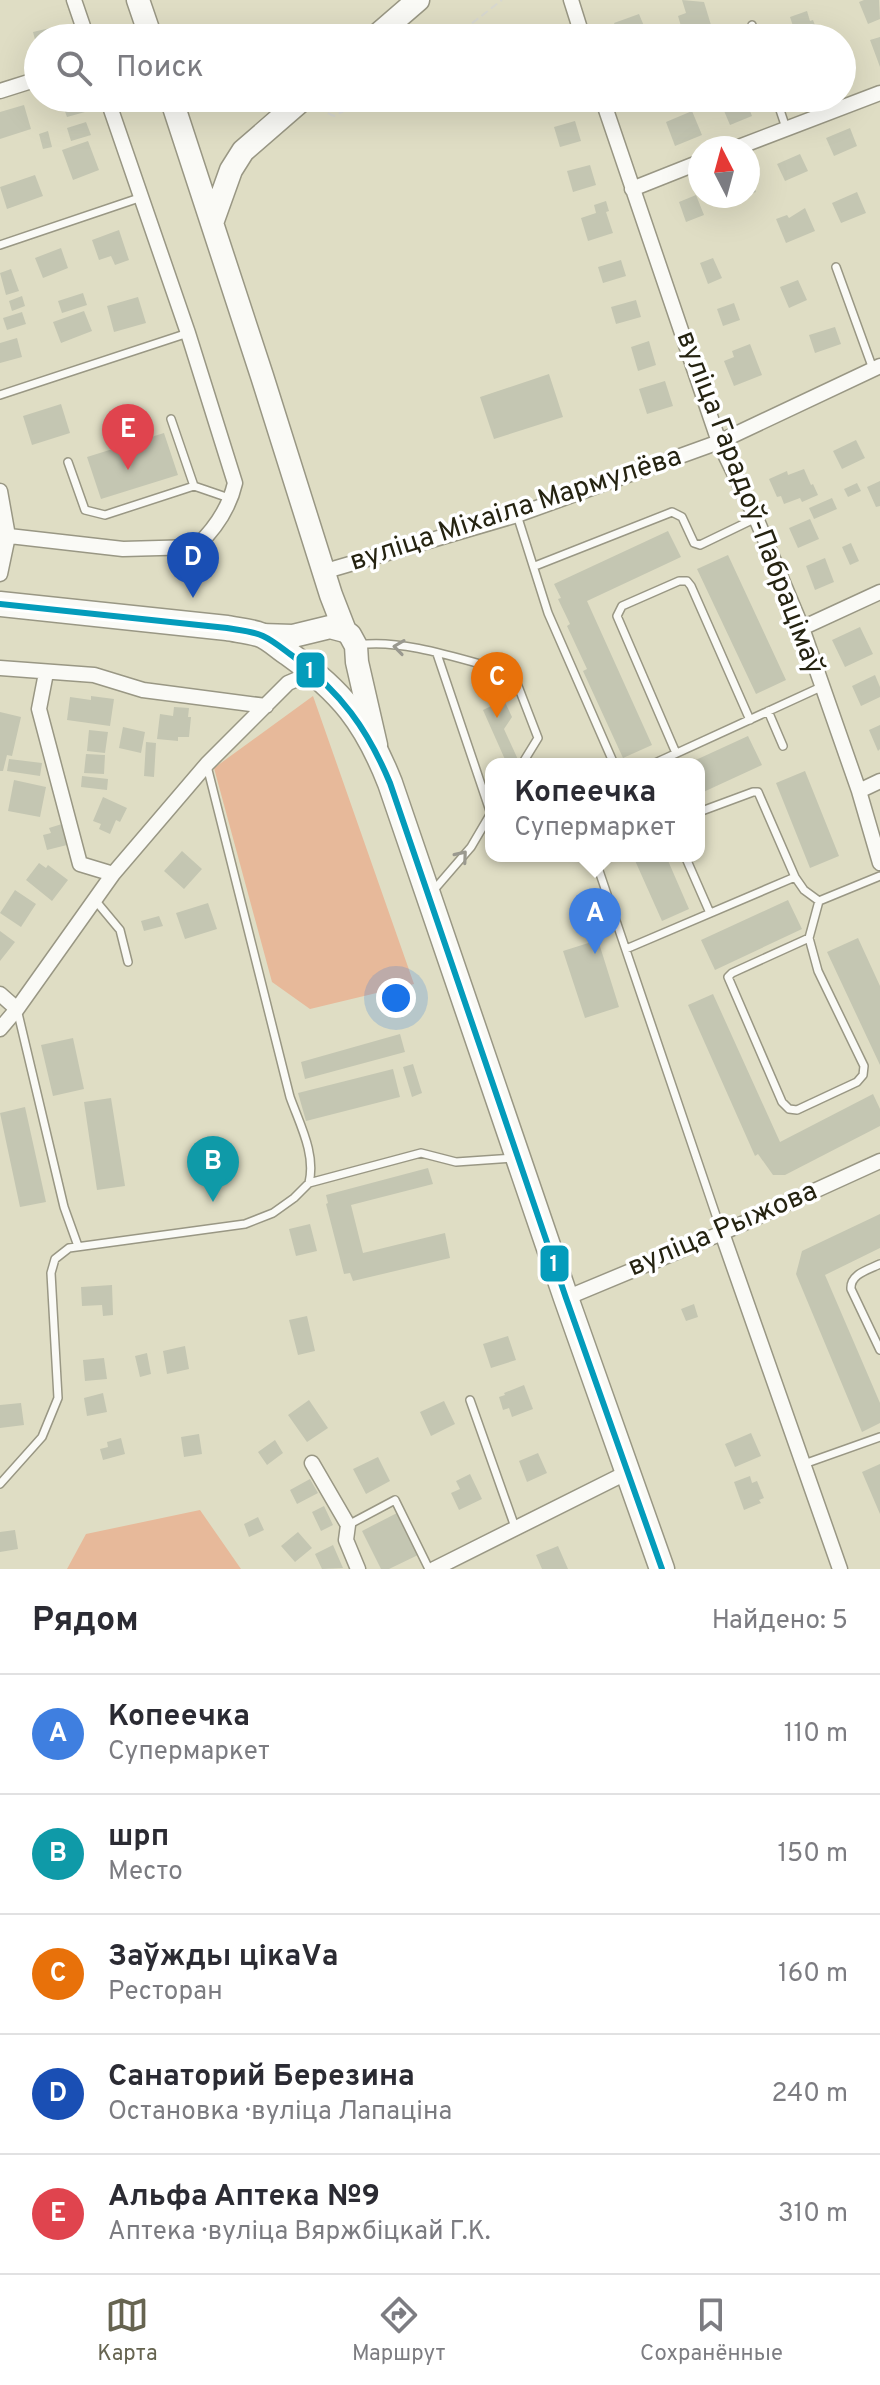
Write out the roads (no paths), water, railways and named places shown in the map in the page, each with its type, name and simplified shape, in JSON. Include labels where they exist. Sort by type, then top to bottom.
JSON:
[{"type":"main road","points":[[138,0],[146,24]]},
{"type":"main road","points":[[390,24],[418,0]]},
{"type":"main road","points":[[176,112],[326,571],[331,595],[353,646],[377,750],[662,1569]]},
{"type":"main road","points":[[212,223],[231,170],[243,151],[289,112]]},
{"type":"main road","points":[[331,595],[327,613],[306,642],[302,653],[314,672],[339,694],[359,719],[377,750]]},
{"type":"main road","points":[[0,604],[227,628],[261,635],[293,636],[330,627],[353,646]]},
{"type":"main road","points":[[261,635],[326,681],[337,682],[349,674],[353,646]]},
{"type":"street","points":[[74,0],[82,24]]},
{"type":"street","points":[[571,0],[579,24]]},
{"type":"street","points":[[0,91],[24,83]]},
{"type":"street","points":[[856,102],[880,93]]},
{"type":"street","points":[[4,536],[123,549],[196,547],[213,531],[231,499],[235,483],[188,333],[112,112]]},
{"type":"street","name":"вуліца Гарадоў-Пабрацімаў","points":[[607,112],[719,442],[756,518],[802,628],[859,791],[880,863]]},
{"type":"street","points":[[760,138],[829,112]]},
{"type":"street","points":[[632,189],[688,167]]},
{"type":"street","name":"вуліца Міхаіла Мармулёва","points":[[326,571],[517,515],[719,442],[876,368]]},
{"type":"street","points":[[0,491],[4,536],[0,574]]},
{"type":"street","points":[[802,628],[880,592]]},
{"type":"street","points":[[0,668],[94,675],[143,690],[266,706]]},
{"type":"street","points":[[0,1029],[113,874],[207,764],[288,683],[314,672]]},
{"type":"street","points":[[46,673],[39,709],[80,864],[113,874]]},
{"type":"street","points":[[859,791],[880,781]]},
{"type":"street","points":[[0,994],[17,1009]]},
{"type":"street","name":"вуліца Рыжова","points":[[566,1298],[722,1233],[880,1161]]},
{"type":"street","points":[[722,1233],[840,1569]]},
{"type":"street","points":[[312,1463],[348,1525],[346,1540],[358,1569]]},
{"type":"street","points":[[432,1569],[628,1472]]},
{"type":"lane","points":[[781,112],[786,128]]},
{"type":"lane","points":[[0,245],[142,197]]},
{"type":"lane","points":[[836,267],[876,368]]},
{"type":"lane","points":[[0,395],[188,333]]},
{"type":"lane","points":[[171,419],[194,486]]},
{"type":"lane","points":[[68,462],[85,510],[105,515],[194,486],[231,499]]},
{"type":"lane","points":[[535,566],[672,512],[682,517],[694,543],[700,545],[756,518]]},
{"type":"lane","points":[[517,515],[548,613],[611,758]]},
{"type":"lane","points":[[676,753],[617,616],[622,606],[679,581],[687,581],[750,720]]},
{"type":"lane","points":[[353,646],[372,643],[421,650],[513,673],[538,738],[526,758]]},
{"type":"lane","points":[[437,654],[485,796]]},
{"type":"lane","points":[[666,758],[821,687]]},
{"type":"lane","points":[[768,711],[783,746]]},
{"type":"lane","points":[[207,764],[290,1097],[308,1146],[312,1168],[309,1183]]},
{"type":"lane","points":[[705,810],[758,792],[795,877],[804,890],[819,901]]},
{"type":"lane","points":[[429,896],[471,847],[485,824]]},
{"type":"lane","points":[[596,862],[722,1233]]},
{"type":"lane","points":[[688,862],[710,913]]},
{"type":"lane","points":[[819,901],[880,876]]},
{"type":"lane","points":[[626,949],[795,877]]},
{"type":"lane","points":[[95,900],[120,930],[128,962]]},
{"type":"lane","points":[[809,938],[728,977],[782,1102],[789,1109],[797,1110],[857,1082],[863,1075],[864,1066],[818,971],[809,938],[819,901]]},
{"type":"lane","points":[[17,1009],[64,1207],[78,1246]]},
{"type":"lane","points":[[0,1484],[42,1437],[58,1398],[51,1273],[55,1259],[69,1248],[245,1224],[273,1213],[309,1183],[421,1153],[456,1162],[519,1158]]},
{"type":"lane","points":[[880,1264],[855,1276],[851,1283],[880,1350]]},
{"type":"lane","points":[[470,1400],[515,1527]]},
{"type":"lane","points":[[804,1464],[880,1437]]},
{"type":"lane","points":[[348,1525],[395,1500],[432,1569]]},
{"type":"place","name":"Альфа Аптека №9","points":[[128,470]]},
{"type":"place","name":"Санаторий Березина","points":[[193,598]]},
{"type":"place","name":"Заўжды цікаVа","points":[[497,718]]},
{"type":"place","name":"Копеечка","points":[[595,954]]},
{"type":"place","name":"шрп","points":[[213,1202]]}]
